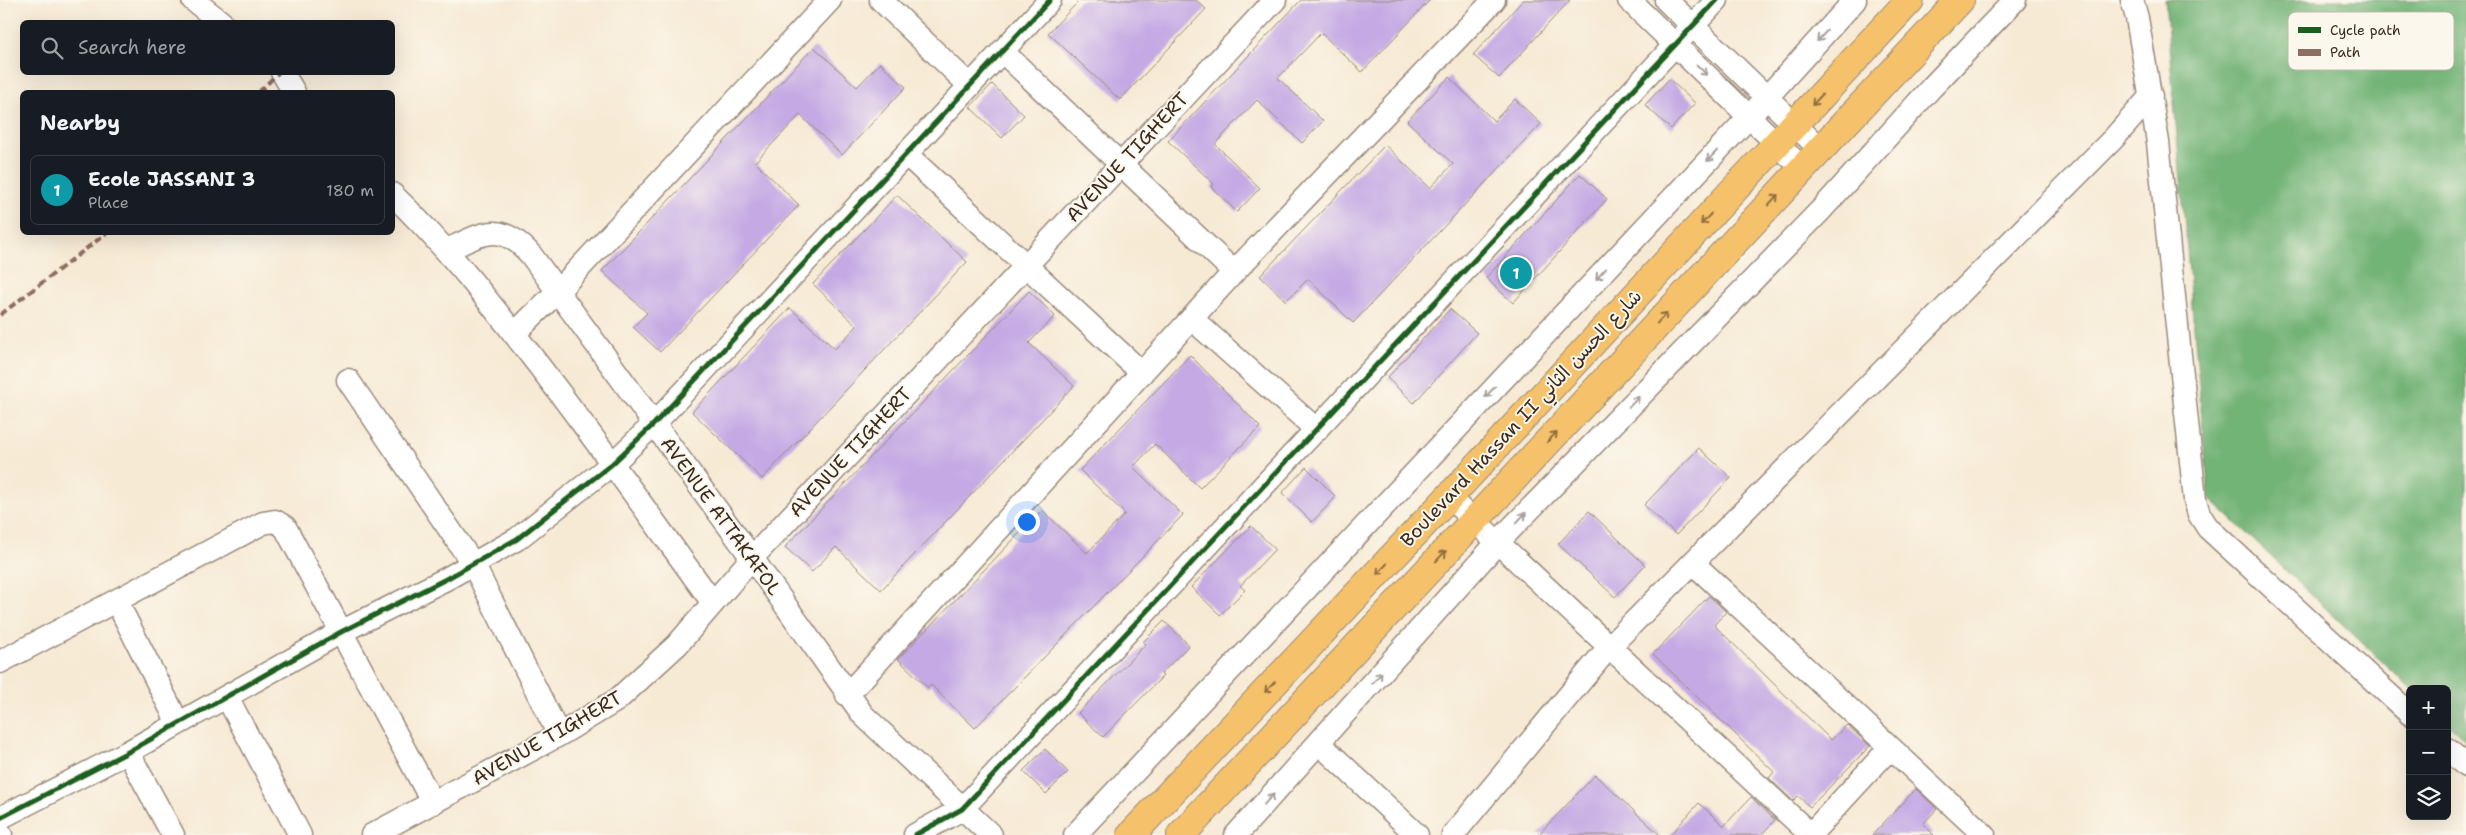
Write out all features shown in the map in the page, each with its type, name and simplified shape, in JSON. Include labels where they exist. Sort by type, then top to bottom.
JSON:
[{"type":"main road","name":"Boulevard Hassan II شارع الحسن الثاني","points":[[1131,835],[1910,0]]},
{"type":"main road","name":"Boulevard Hassan II شارع الحسن الثاني","points":[[1181,835],[1960,0]]},
{"type":"street","points":[[193,0],[218,20]]},
{"type":"street","points":[[880,0],[970,86]]},
{"type":"street","points":[[0,818],[128,752],[341,632],[473,564],[516,539],[612,464],[654,424],[1050,0]]},
{"type":"street","name":"AVENUE TIGHERT","points":[[372,835],[433,804],[617,700],[677,645],[752,558],[1275,0]]},
{"type":"street","points":[[847,695],[1234,272],[1494,0]]},
{"type":"street","points":[[1629,0],[1750,116],[1785,133]]},
{"type":"street","points":[[1666,0],[1766,97],[1785,133],[1811,159]]},
{"type":"street","points":[[915,835],[962,810],[1717,0]]},
{"type":"street","points":[[1075,835],[1750,116],[1855,0]]},
{"type":"street","points":[[1236,835],[1320,744],[1498,542],[1822,210],[1932,87],[2015,0]]},
{"type":"street","points":[[2132,0],[2151,96],[2165,200],[2199,514],[2208,528],[2406,710]]},
{"type":"street","points":[[514,334],[558,291],[826,2]]},
{"type":"street","points":[[1002,50],[1234,272]]},
{"type":"street","points":[[284,75],[293,90]]},
{"type":"street","points":[[1453,835],[1609,647],[2112,139],[2151,96]]},
{"type":"street","points":[[907,155],[1142,373]]},
{"type":"street","points":[[395,197],[446,250],[514,334],[713,603]]},
{"type":"street","name":"AVENUE ATTAKAFOL","points":[[446,250],[479,235],[502,232],[517,239],[532,255],[752,558],[862,715],[991,835]]},
{"type":"street","points":[[1192,319],[1317,430]]},
{"type":"street","points":[[348,380],[473,564],[559,734]]},
{"type":"street","points":[[1449,496],[1811,835],[1890,749]]},
{"type":"street","points":[[0,662],[117,602],[263,523],[275,521],[285,527],[433,804]]},
{"type":"street","points":[[1693,563],[1984,835]]},
{"type":"street","points":[[117,602],[178,723]]},
{"type":"street","points":[[226,697],[300,835]]},
{"type":"street","points":[[1320,744],[1417,835]]},
{"type":"street","points":[[128,752],[173,835]]},
{"type":"street","points":[[2451,753],[2466,766]]},
{"type":"green space","points":[[2165,0],[2466,0],[2466,740],[2451,727],[2451,685],[2407,685],[2209,498]]},
{"type":"building","points":[[1080,0],[1196,0],[1206,9],[1120,100],[1048,33]]},
{"type":"building","points":[[1301,0],[1430,0],[1362,72],[1321,33],[1278,78],[1323,121],[1302,143],[1257,100],[1215,144],[1260,188],[1237,212],[1211,187],[1214,184],[1168,141]]},
{"type":"building","points":[[1523,0],[1570,0],[1499,78],[1473,55]]},
{"type":"building","points":[[814,47],[857,87],[880,63],[906,87],[842,155],[800,115],[755,162],[799,205],[660,352],[633,327],[647,313],[602,271]]},
{"type":"building","points":[[1449,77],[1494,121],[1515,99],[1541,124],[1353,323],[1308,279],[1286,301],[1260,276],[1385,145],[1430,188],[1453,164],[1407,121]]},
{"type":"building","points":[[1669,79],[1695,103],[1671,129],[1645,105]]},
{"type":"building","points":[[992,84],[1024,115],[1002,138],[970,107]]},
{"type":"building","points":[[1580,174],[1607,199],[1513,303],[1486,278]]},
{"type":"building","points":[[897,195],[967,262],[762,479],[692,412],[790,308],[835,349],[857,326],[813,284]]},
{"type":"building","points":[[1029,291],[1055,316],[1029,343],[1074,386],[881,590],[836,547],[812,572],[785,547]]},
{"type":"building","points":[[1450,309],[1477,333],[1414,403],[1387,378]]},
{"type":"building","points":[[1190,355],[1260,427],[1200,488],[1155,444],[1133,467],[1183,515],[975,728],[931,685],[928,688],[898,659],[1042,510],[1087,553],[1125,514],[1080,470]]},
{"type":"building","points":[[1699,448],[1731,478],[1676,535],[1644,505]]},
{"type":"building","points":[[1306,467],[1336,497],[1312,522],[1282,493]]},
{"type":"building","points":[[1589,511],[1645,565],[1615,597],[1558,544]]},
{"type":"building","points":[[1251,526],[1275,549],[1240,586],[1245,590],[1220,615],[1191,587]]},
{"type":"building","points":[[1709,596],[1726,612],[1714,625],[1831,740],[1847,725],[1870,746],[1810,807],[1798,796],[1793,801],[1769,778],[1774,772],[1653,654]]},
{"type":"building","points":[[1164,621],[1189,645],[1161,674],[1163,676],[1103,737],[1078,713],[1146,644],[1143,642]]},
{"type":"building","points":[[1045,749],[1068,772],[1046,794],[1023,771]]},
{"type":"building","points":[[1595,775],[1660,835],[1538,835]]},
{"type":"building","points":[[1916,789],[1937,809],[1923,824],[1934,835],[1872,835]]},
{"type":"building","points":[[1751,797],[1775,820],[1761,835],[1670,835],[1699,803],[1724,826]]},
{"type":"marked path","points":[[261,90],[276,75]]},
{"type":"marked path","points":[[0,315],[104,235]]},
{"type":"cycle path","points":[[0,818],[128,752],[341,632],[446,579],[517,539],[612,464],[654,424],[1050,0]]},
{"type":"cycle path","points":[[915,835],[962,809],[1717,0]]},
{"type":"place","name":"Ecole JASSANI 3","points":[[1516,273]]}]
